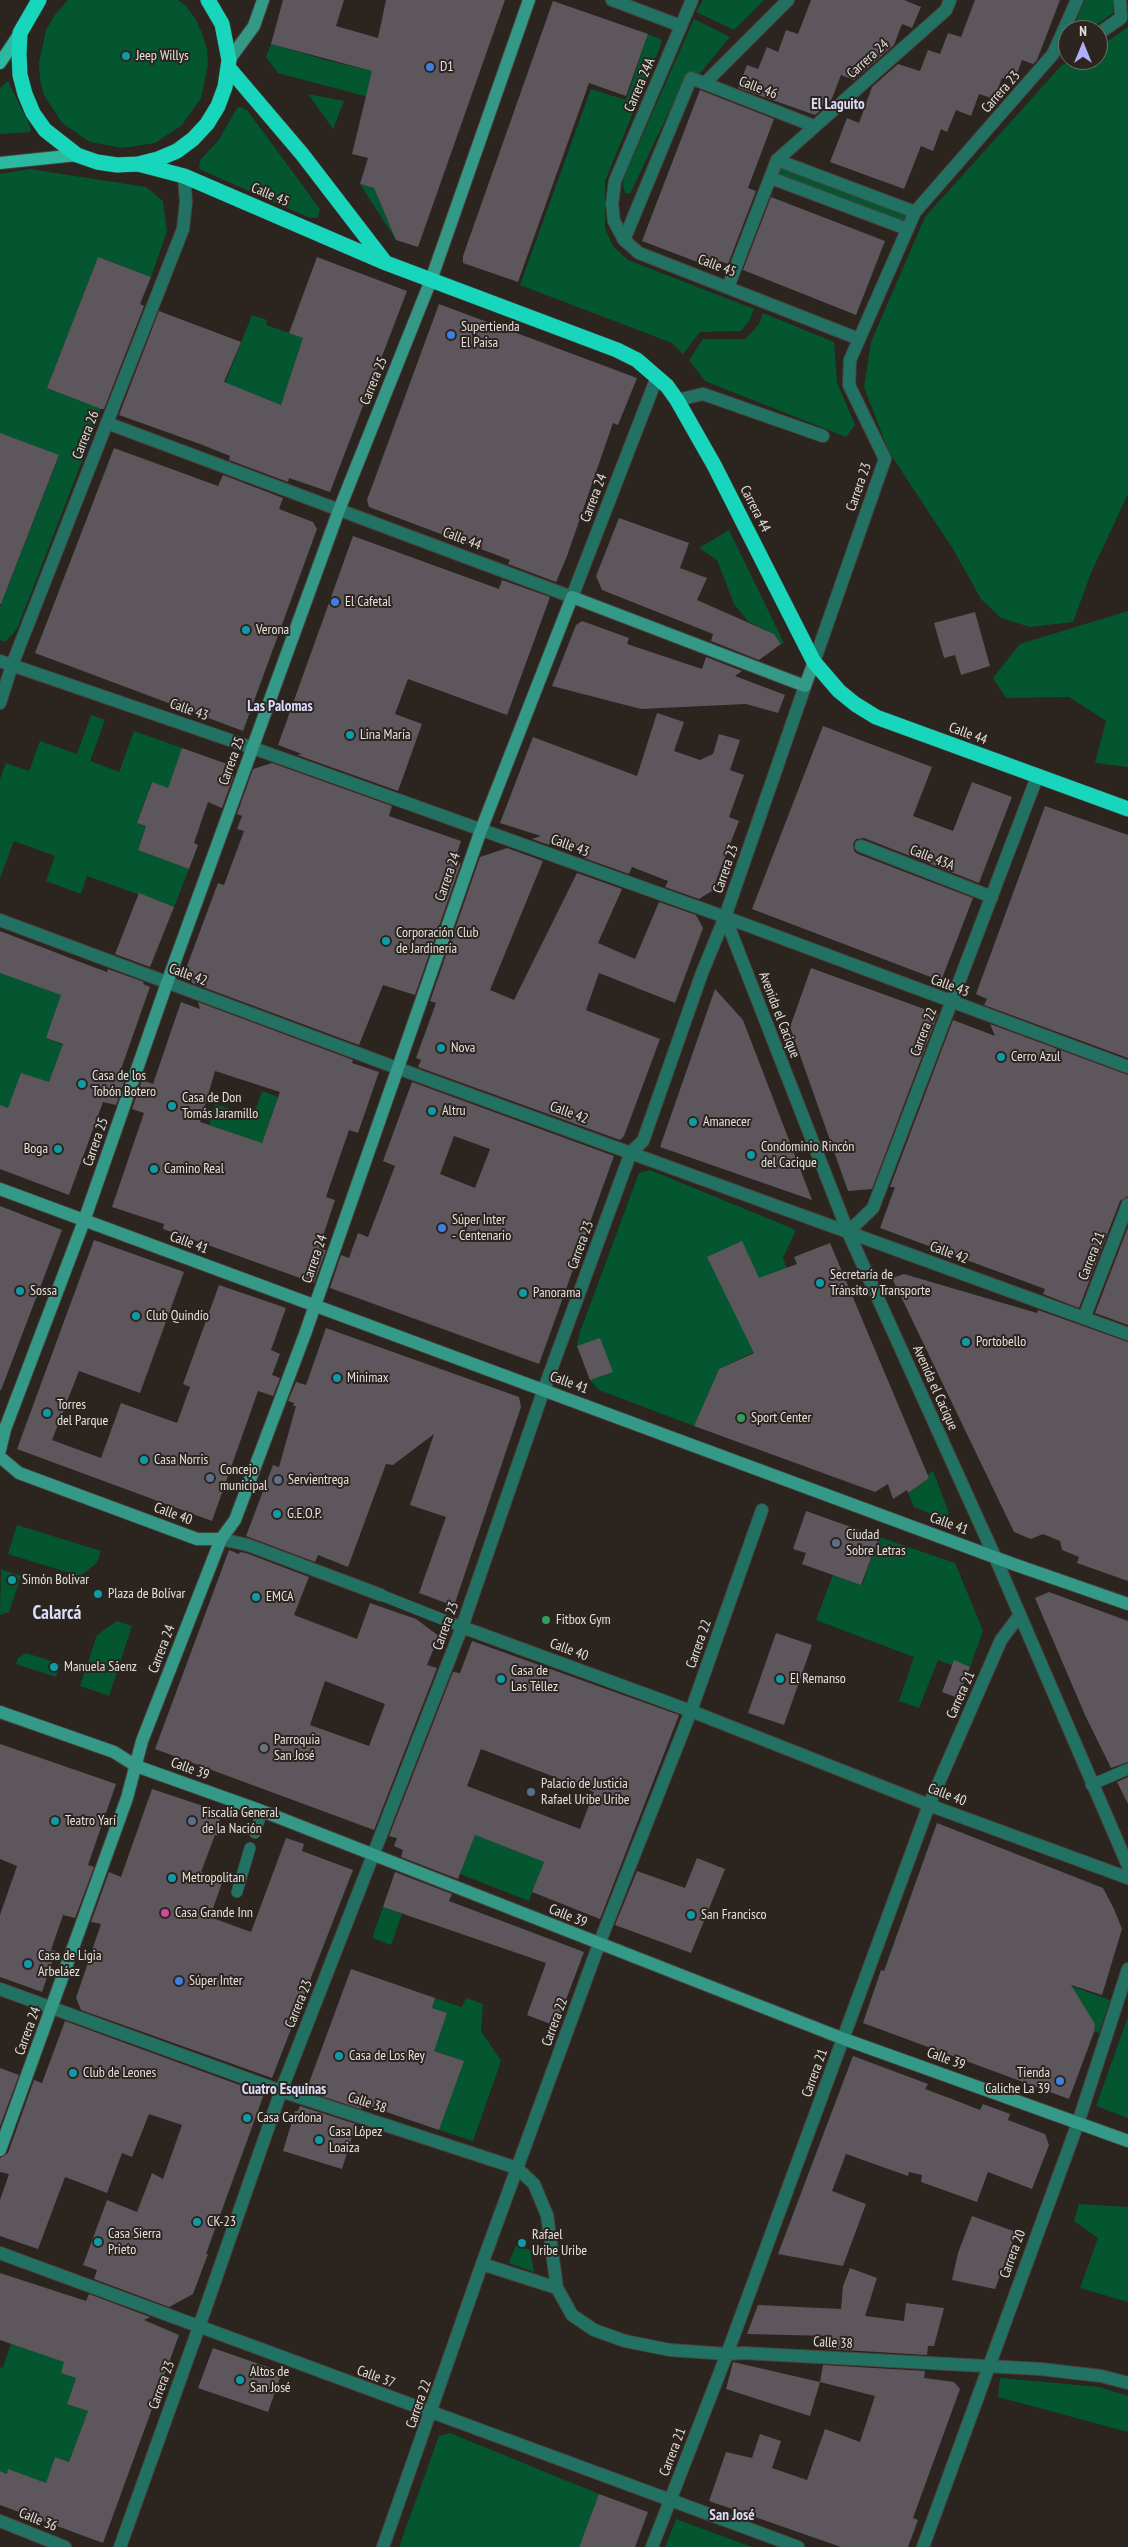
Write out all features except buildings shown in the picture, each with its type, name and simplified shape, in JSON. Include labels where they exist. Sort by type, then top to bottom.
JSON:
[{"type":"highway","points":[[39,0],[20,33],[20,75],[33,113],[45,130],[78,155],[97,162],[117,165],[138,164],[158,159],[176,151],[198,134],[218,106],[225,87],[228,64],[224,33],[211,3]]},
{"type":"highway","points":[[228,64],[302,154],[386,263]]},
{"type":"highway","name":"Calle 45","points":[[138,164],[184,176],[386,263],[617,350],[637,360],[657,377]]},
{"type":"highway","name":"Carrera 44","points":[[657,377],[677,400],[714,465],[814,662]]},
{"type":"highway","name":"Calle 44","points":[[814,662],[839,691],[876,717],[1128,809]]},
{"type":"main road","points":[[228,64],[254,26],[263,0]]},
{"type":"main road","name":"Carrera 25","points":[[0,1450],[5,1429],[84,1221],[167,983],[339,510],[430,280],[530,0]]},
{"type":"main road","points":[[0,63],[20,33]]},
{"type":"main road","points":[[0,163],[78,155]]},
{"type":"main road","name":"Calle 44","points":[[572,597],[805,686]]},
{"type":"main road","name":"Carrera 24","points":[[0,2150],[52,2008],[136,1766],[142,1741],[221,1539],[234,1520],[315,1304],[481,830],[572,597]]},
{"type":"main road","name":"Carrera 23","points":[[805,686],[814,662]]},
{"type":"main road","name":"Calle 41","points":[[0,1189],[995,1557],[1128,1604]]},
{"type":"main road","name":"Calle 40","points":[[0,1457],[19,1473],[180,1533],[198,1539],[221,1539]]},
{"type":"main road","name":"Calle 39","points":[[0,1712],[114,1752],[136,1766],[262,1811],[844,2039],[1128,2141]]},
{"type":"street","points":[[612,0],[680,26]]},
{"type":"street","name":"Carrera 24A","points":[[615,181],[692,0]]},
{"type":"street","points":[[705,83],[788,0]]},
{"type":"street","name":"Carrera 23","points":[[814,662],[885,459],[849,385],[850,360],[915,212],[1053,54],[1076,0]]},
{"type":"street","points":[[1108,27],[1124,16],[1120,0]]},
{"type":"street","name":"Carrera 24","points":[[728,288],[777,160],[948,5]]},
{"type":"street","points":[[1053,54],[1058,52]]},
{"type":"street","name":"Calle 46","points":[[624,240],[691,78],[814,126]]},
{"type":"street","points":[[777,160],[915,212]]},
{"type":"street","name":"Carrera 26","points":[[0,703],[6,663],[107,423],[183,229],[186,202],[184,176]]},
{"type":"street","points":[[771,178],[907,229]]},
{"type":"street","name":"Calle 45","points":[[615,181],[612,204],[614,220],[624,240],[639,253],[859,339]]},
{"type":"street","name":"Carrera 24","points":[[572,597],[657,377]]},
{"type":"street","points":[[677,400],[702,394],[823,436]]},
{"type":"street","name":"Calle 44","points":[[107,423],[572,597]]},
{"type":"street","name":"Calle 43","points":[[6,663],[253,748],[725,917],[951,1003],[1128,1067]]},
{"type":"street","name":"Carrera 23","points":[[120,2547],[281,2091],[462,1627],[544,1390],[631,1152],[643,1141],[702,972],[725,917],[805,686]]},
{"type":"street","name":"Carrera 22","points":[[848,1232],[873,1208],[1037,777]]},
{"type":"street","name":"Calle 43A","points":[[861,846],[992,897]]},
{"type":"street","name":"Avenida el Cacique","points":[[725,917],[848,1232],[995,1557],[1018,1616],[1128,1866]]},
{"type":"street","name":"Calle 42","points":[[0,920],[397,1068],[1128,1334]]},
{"type":"street","name":"Carrera 21","points":[[1084,1318],[1128,1204]]},
{"type":"street","name":"Carrera 22","points":[[383,2547],[517,2168],[599,1944],[691,1711],[762,1510]]},
{"type":"street","name":"Calle 40","points":[[221,1539],[248,1545],[381,1595]]},
{"type":"street","name":"Carrera 21","points":[[652,2547],[727,2354],[929,1805],[1001,1640],[1018,1616]]},
{"type":"street","name":"Calle 40","points":[[462,1627],[691,1711],[929,1805],[1128,1878]]},
{"type":"street","name":"Carrera 20","points":[[923,2547],[1078,2123],[1128,1969]]},
{"type":"street","name":"Calle 38","points":[[0,1989],[281,2091],[517,2168],[534,2184],[546,2215],[557,2288],[572,2315],[594,2330],[625,2341],[670,2350],[727,2354],[743,2353],[988,2365],[1101,2376],[1128,2384]]},
{"type":"street","name":"Calle 37","points":[[0,2253],[431,2414],[798,2547]]},
{"type":"street","points":[[482,2264],[557,2288]]},
{"type":"street","name":"Calle 36","points":[[0,2521],[65,2547]]},
{"type":"lane","name":"Calle 40","points":[[381,1595],[462,1627]]},
{"type":"lane","points":[[1091,1785],[1128,1769]]},
{"type":"lane","points":[[255,1833],[262,1811]]},
{"type":"lane","points":[[237,1892],[250,1848]]},
{"type":"green space","points":[[68,0],[178,0],[185,5],[195,18],[202,33],[207,49],[208,65],[201,98],[182,125],[155,143],[122,148],[90,142],[62,123],[44,95],[39,63],[46,30],[54,16]]},
{"type":"green space","points":[[703,0],[764,0],[734,30],[696,12]]},
{"type":"green space","points":[[1085,0],[1113,0],[1113,13],[1103,20],[1076,20]]},
{"type":"green space","points":[[694,19],[730,37],[698,76],[688,72],[630,194],[625,193],[624,177]]},
{"type":"green space","points":[[1128,27],[1128,494],[1091,573],[1073,622],[1030,627],[1001,618],[981,599],[953,549],[889,452],[864,387],[871,342],[925,217],[1058,69],[1108,70],[1108,41]]},
{"type":"green space","points":[[648,34],[660,39],[662,42],[605,181],[605,228],[613,246],[628,260],[754,309],[750,320],[741,331],[700,332],[683,354],[672,343],[520,285],[591,89],[626,100]]},
{"type":"green space","points":[[271,44],[329,61],[378,72],[372,98],[278,73],[266,57]]},
{"type":"green space","points":[[8,81],[31,128],[30,132],[0,134],[0,88]]},
{"type":"green space","points":[[308,94],[344,101],[333,129]]},
{"type":"green space","points":[[240,107],[247,110],[320,209],[318,218],[310,218],[199,169],[200,160],[218,141],[237,108]]},
{"type":"green space","points":[[777,160],[914,212],[907,228],[771,178]]},
{"type":"green space","points":[[30,169],[146,187],[163,201],[167,231],[151,277],[98,257],[47,388],[101,409],[17,629],[5,642],[0,640],[0,607],[59,456],[0,433],[0,174]]},
{"type":"green space","points":[[360,184],[374,188],[396,240]]},
{"type":"green space","points":[[763,313],[834,342],[837,382],[855,425],[846,437],[705,381],[689,360],[703,339],[745,339],[759,324]]},
{"type":"green space","points":[[252,315],[267,320],[266,325],[304,338],[281,405],[225,383]]},
{"type":"green space","points":[[729,530],[784,643],[781,644],[774,634],[749,622],[734,604],[717,560],[699,548]]},
{"type":"green space","points":[[1128,611],[1128,767],[1095,763],[1106,721],[1069,697],[1006,698],[993,678],[1020,644]]},
{"type":"green space","points":[[91,715],[105,720],[90,761],[119,772],[134,731],[182,748],[168,788],[151,783],[137,823],[146,826],[138,850],[189,869],[174,907],[87,876],[81,894],[46,881],[55,856],[14,841],[0,878],[0,779],[6,763],[29,771],[40,741],[77,754]]},
{"type":"green space","points":[[0,973],[62,995],[46,1038],[63,1045],[49,1082],[8,1108],[0,1105]]},
{"type":"green space","points":[[262,1091],[278,1097],[252,1171],[237,1135],[209,1125],[215,1104],[253,1117]]},
{"type":"green space","points":[[650,1170],[796,1230],[783,1258],[799,1300],[758,1350],[719,1369],[694,1426],[599,1390],[590,1380],[577,1346],[580,1332],[639,1173]]},
{"type":"green space","points":[[933,1471],[949,1513],[943,1519],[914,1507],[908,1493],[929,1478],[928,1474]]},
{"type":"green space","points":[[17,1525],[101,1551],[97,1563],[80,1576],[8,1554]]},
{"type":"green space","points":[[879,1537],[955,1563],[983,1631],[970,1667],[954,1661],[952,1665],[938,1660],[919,1708],[899,1701],[914,1657],[816,1620],[833,1575],[862,1585]]},
{"type":"green space","points":[[1,1569],[21,1576],[9,1612],[0,1615]]},
{"type":"green space","points":[[117,1621],[132,1626],[109,1696],[80,1686],[97,1635]]},
{"type":"green space","points":[[26,1653],[61,1664],[56,1677],[16,1664],[18,1658]]},
{"type":"green space","points":[[475,1835],[544,1862],[529,1901],[460,1874]]},
{"type":"green space","points":[[383,1907],[402,1914],[391,1945],[372,1938]]},
{"type":"green space","points":[[1057,1981],[1110,2000],[1099,2033],[1094,2032],[1095,2024],[1080,2000]]},
{"type":"green space","points":[[435,1998],[462,2007],[466,1998],[483,2004],[481,2031],[501,2061],[473,2141],[439,2130],[463,2061],[427,2048],[438,2038],[447,2013],[432,2008]]},
{"type":"green space","points":[[1128,2017],[1128,2118],[1096,2106]]},
{"type":"green space","points":[[1079,2204],[1128,2207],[1128,2302],[1080,2288],[1098,2238],[1074,2221]]},
{"type":"green space","points":[[516,2245],[530,2250],[534,2272],[509,2263]]},
{"type":"green space","points":[[11,2343],[65,2362],[61,2373],[76,2378],[67,2404],[88,2411],[69,2462],[55,2457],[46,2483],[8,2470],[7,2474],[0,2471],[0,2367],[3,2368]]},
{"type":"green space","points":[[1000,2378],[1099,2387],[1128,2396],[1128,2432],[998,2397]]},
{"type":"green space","points":[[450,2433],[599,2494],[579,2547],[399,2547],[439,2436]]},
{"type":"green space","points":[[676,2519],[752,2547],[665,2547]]},
{"type":"place","name":"Jeep Willys","points":[[126,56]]},
{"type":"place","name":"D1","points":[[430,67]]},
{"type":"place","name":"Supertienda El Paisa","points":[[451,335]]},
{"type":"place","name":"El Cafetal","points":[[335,602]]},
{"type":"place","name":"Verona","points":[[246,630]]},
{"type":"place","name":"Lina María","points":[[350,735]]},
{"type":"place","name":"Corporación Club de Jardinería","points":[[386,941]]},
{"type":"place","name":"Nova","points":[[441,1048]]},
{"type":"place","name":"Cerro Azul","points":[[1001,1057]]},
{"type":"place","name":"Casa de los Tobón Botero","points":[[82,1084]]},
{"type":"place","name":"Casa de Don Tomás Jaramillo","points":[[172,1106]]},
{"type":"place","name":"Altru","points":[[432,1111]]},
{"type":"place","name":"Amanecer","points":[[693,1122]]},
{"type":"place","name":"Boga","points":[[58,1149]]},
{"type":"place","name":"Condominio Rincón del Cacique","points":[[751,1155]]},
{"type":"place","name":"Camino Real","points":[[154,1169]]},
{"type":"place","name":"Súper Inter - Centenario","points":[[442,1228]]},
{"type":"place","name":"Secretaría de Tránsito y Transporte","points":[[820,1283]]},
{"type":"place","name":"Sossa","points":[[20,1291]]},
{"type":"place","name":"Panorama","points":[[523,1293]]},
{"type":"place","name":"Club Quindío","points":[[136,1316]]},
{"type":"place","name":"Portobello","points":[[966,1342]]},
{"type":"place","name":"Minimax","points":[[337,1378]]},
{"type":"place","name":"Torres del Parque","points":[[47,1413]]},
{"type":"place","name":"Sport Center","points":[[741,1418]]},
{"type":"place","name":"Casa Norris","points":[[144,1460]]},
{"type":"place","name":"Concejo municipal","points":[[210,1478]]},
{"type":"place","name":"Servientrega","points":[[278,1480]]},
{"type":"place","name":"G.E.O.P.","points":[[277,1514]]},
{"type":"place","name":"Ciudad Sobre Letras","points":[[836,1543]]},
{"type":"place","name":"Simón Bolívar","points":[[12,1580]]},
{"type":"place","name":"Plaza de Bolívar","points":[[98,1594]]},
{"type":"place","name":"EMCA","points":[[256,1597]]},
{"type":"place","name":"Fitbox Gym","points":[[546,1620]]},
{"type":"place","name":"Manuela Sáenz","points":[[54,1667]]},
{"type":"place","name":"Casa de Las Téllez","points":[[501,1679]]},
{"type":"place","name":"El Remanso","points":[[780,1679]]},
{"type":"place","name":"Parroquia San José","points":[[264,1748]]},
{"type":"place","name":"Palacio de Justicia Rafael Uribe Uribe","points":[[531,1792]]},
{"type":"place","name":"Teatro Yarí","points":[[55,1821]]},
{"type":"place","name":"Fiscalía General de la Nación","points":[[192,1821]]},
{"type":"place","name":"Metropolitan","points":[[172,1878]]},
{"type":"place","name":"Casa Grande Inn","points":[[165,1913]]},
{"type":"place","name":"San Francisco","points":[[691,1915]]},
{"type":"place","name":"Casa de Ligia Arbeláez","points":[[28,1964]]},
{"type":"place","name":"Súper Inter","points":[[179,1981]]},
{"type":"place","name":"Casa de Los Rey","points":[[339,2056]]},
{"type":"place","name":"Club de Leones","points":[[73,2073]]},
{"type":"place","name":"Tienda Caliche La 39","points":[[1060,2081]]},
{"type":"place","name":"Casa Cardona","points":[[247,2118]]},
{"type":"place","name":"Casa López Loaiza","points":[[319,2140]]},
{"type":"place","name":"CK-23","points":[[197,2222]]},
{"type":"place","name":"Casa Sierra Prieto","points":[[98,2242]]},
{"type":"place","name":"Rafael Uribe Uribe","points":[[522,2243]]},
{"type":"place","name":"Altos de San José","points":[[240,2380]]},
{"type":"district","name":"El Laguito","points":[[838,105]]},
{"type":"district","name":"Las Palomas","points":[[280,707]]},
{"type":"district","name":"Calarcá","points":[[57,1614]]},
{"type":"district","name":"Cuatro Esquinas","points":[[284,2090]]},
{"type":"district","name":"San José","points":[[732,2516]]}]
